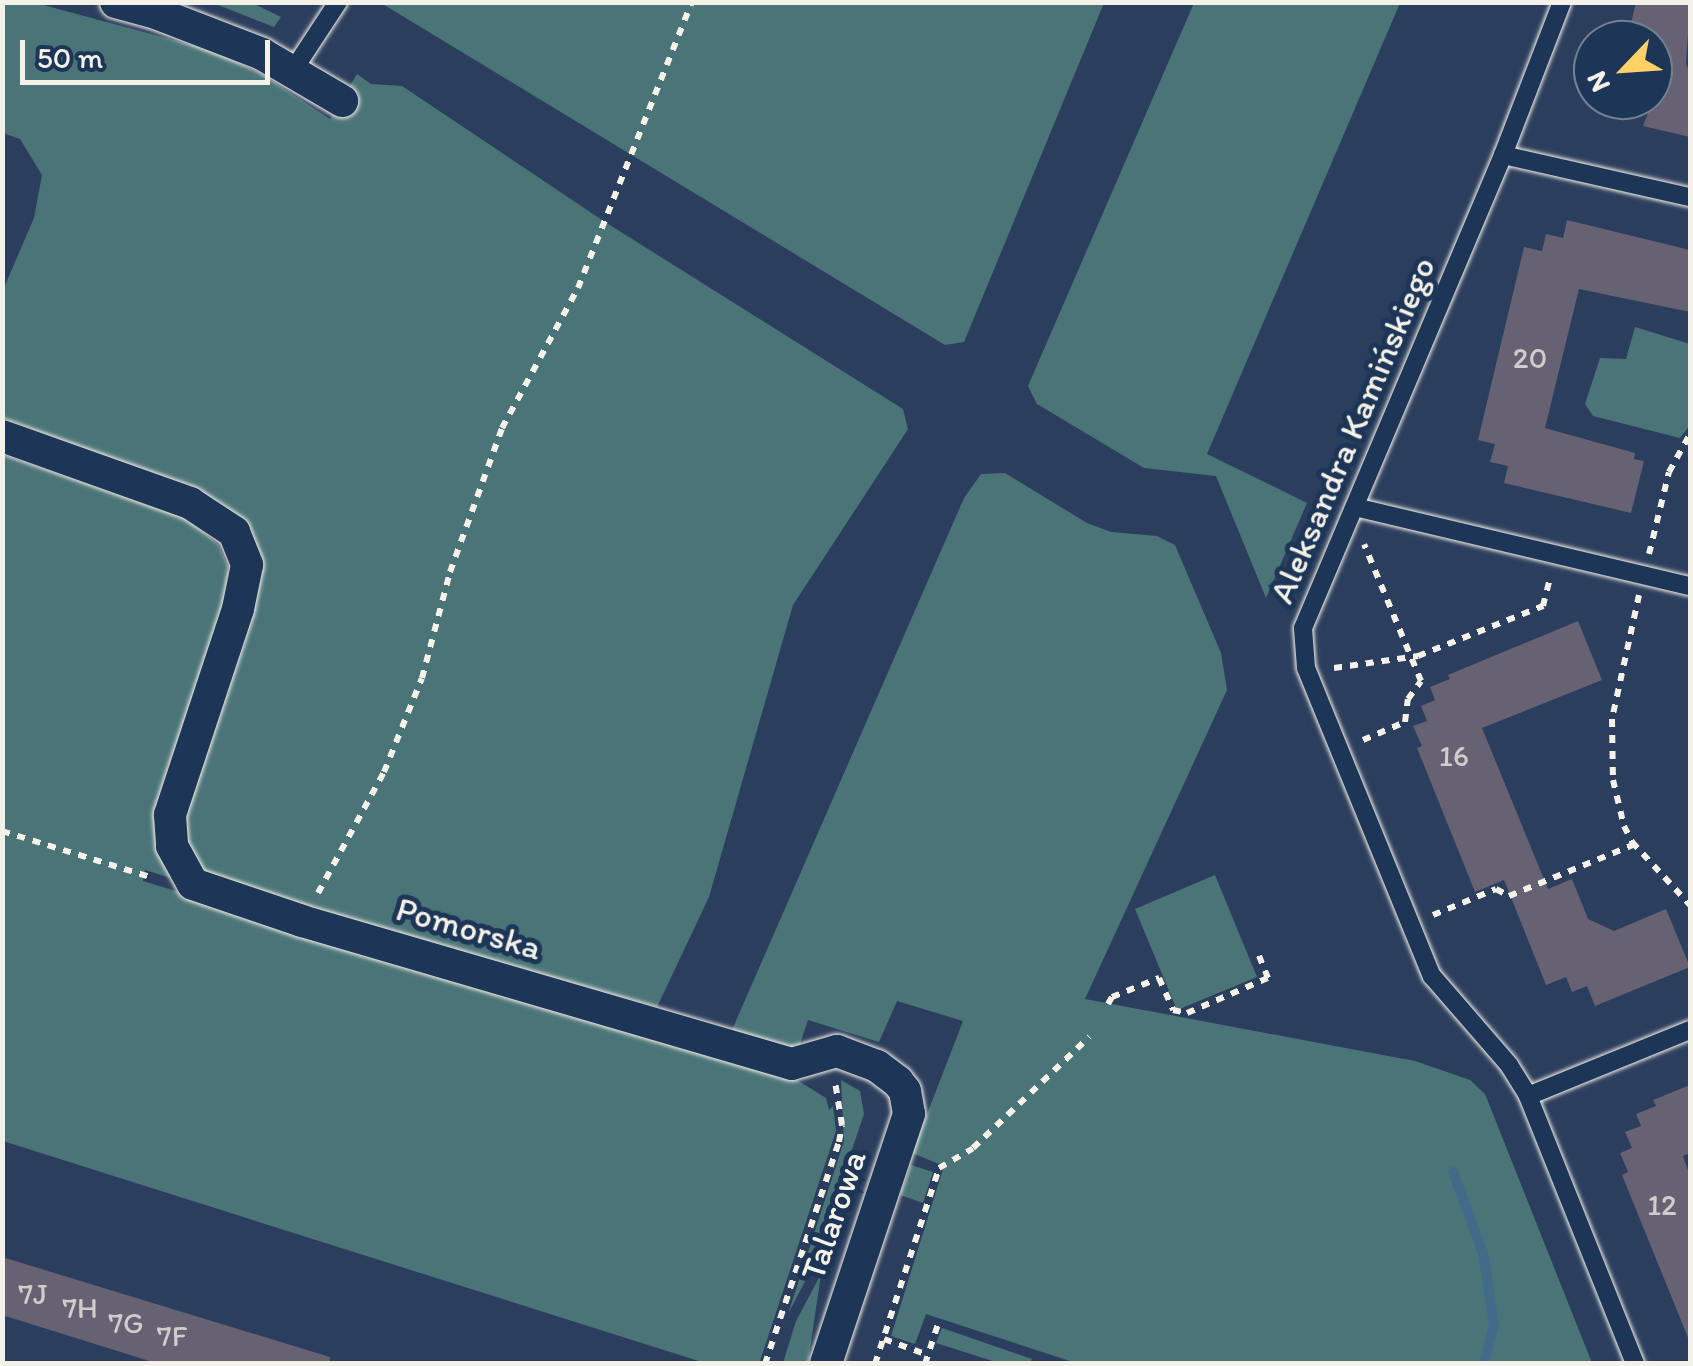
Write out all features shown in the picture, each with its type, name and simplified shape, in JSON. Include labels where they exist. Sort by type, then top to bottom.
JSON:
[{"type":"street","points":[[138,5],[262,54],[342,101]]},
{"type":"street","points":[[2,436],[190,503],[234,532],[247,566],[238,610],[170,815],[172,846],[192,884]]},
{"type":"street","name":"Pomorska","points":[[192,884],[302,922],[792,1064],[837,1051]]},
{"type":"street","name":"Talarowa","points":[[826,1364],[909,1114],[906,1091],[877,1066],[837,1051]]},
{"type":"lane","points":[[292,72],[338,2]]},
{"type":"lane","name":"Aleksandra Kamińskiego","points":[[1562,2],[1504,155],[1303,628],[1306,668],[1432,976],[1509,1065],[1528,1096],[1636,1364]]},
{"type":"lane","points":[[1504,155],[1690,197]]},
{"type":"lane","points":[[1355,507],[1690,586]]},
{"type":"lane","points":[[1528,1096],[1690,1030]]},
{"type":"path","points":[[302,922],[384,772],[422,678],[450,572],[502,428],[578,288],[692,2]]},
{"type":"path","points":[[1690,434],[1669,472],[1610,747],[1618,808],[1634,844],[1690,905]]},
{"type":"path","points":[[1356,722],[1364,744],[1405,722],[1408,700],[1421,681],[1363,544]]},
{"type":"path","points":[[1338,678],[1334,668],[1411,657],[1544,606],[1556,554]]},
{"type":"path","points":[[2,831],[184,887],[192,884]]},
{"type":"path","points":[[1432,915],[1496,889],[1508,896],[1634,844]]},
{"type":"path","points":[[1426,899],[1438,930]]},
{"type":"path","points":[[1108,1004],[1112,997],[1159,978],[1173,1010],[1187,1013],[1268,978],[1256,949]]},
{"type":"path","points":[[875,1364],[939,1168],[974,1148],[1089,1037]]},
{"type":"path","points":[[764,1364],[839,1142],[837,1051]]},
{"type":"path","points":[[925,1364],[939,1321]]},
{"type":"path","points":[[884,1339],[928,1354]]},
{"type":"green space","points":[[3,3],[36,3],[214,51],[263,75],[330,119],[357,74],[371,84],[402,86],[605,222],[903,409],[908,429],[793,605],[709,897],[657,1007],[204,878],[177,839],[260,562],[196,491],[3,418],[3,290],[34,218],[42,175],[20,139],[3,133]]},
{"type":"green space","points":[[213,3],[252,3],[281,17],[274,27]]},
{"type":"green space","points":[[381,3],[1104,3],[964,342],[945,345]]},
{"type":"green space","points":[[1194,3],[1400,3],[1207,454],[1307,503],[1266,598],[1216,476],[1144,468],[1037,404],[1028,386]]},
{"type":"green space","points":[[1635,327],[1690,344],[1690,425],[1680,438],[1593,416],[1585,404],[1600,358],[1626,359]]},
{"type":"green space","points":[[3,455],[184,517],[218,544],[228,566],[227,602],[164,795],[181,881],[145,870],[143,881],[797,1080],[826,1098],[829,1110],[833,1106],[836,1131],[759,1364],[705,1363],[3,1141]]},
{"type":"green space","points":[[1005,473],[1087,523],[1111,532],[1157,536],[1175,545],[1221,653],[1227,690],[1085,999],[1415,1061],[1470,1080],[1485,1094],[1592,1363],[1076,1363],[926,1314],[915,1344],[891,1336],[944,1166],[912,1153],[963,1021],[897,1001],[879,1042],[808,1020],[798,1050],[732,1030],[964,498],[981,474]]},
{"type":"green space","points":[[1215,875],[1257,977],[1177,1010],[1135,909]]},
{"type":"green space","points":[[841,1080],[860,1091],[864,1114],[812,1268],[788,1314],[844,1141]]},
{"type":"green space","points":[[911,1165],[933,1172],[923,1203],[900,1195]]},
{"type":"green space","points":[[821,1274],[808,1363],[783,1363],[796,1321]]},
{"type":"green space","points":[[942,1328],[1032,1359],[1030,1363],[999,1363],[936,1343]]},
{"type":"building","points":[[1636,2],[1690,2],[1686,64],[1690,73],[1690,137],[1643,126],[1645,120],[1673,120],[1673,20],[1632,20]]},
{"type":"building","points":[[1567,220],[1690,250],[1690,312],[1579,289],[1545,428],[1635,453],[1634,459],[1644,461],[1631,513],[1504,483],[1508,466],[1490,462],[1495,444],[1478,440],[1524,247],[1542,251],[1546,234],[1563,238]]},
{"type":"building","points":[[1578,621],[1602,680],[1482,728],[1548,889],[1572,879],[1588,919],[1614,931],[1666,909],[1690,967],[1595,1006],[1587,986],[1572,992],[1566,977],[1546,985],[1504,880],[1475,892],[1417,748],[1422,746],[1413,726],[1427,721],[1421,706],[1435,700],[1430,687],[1450,679],[1448,675]]},
{"type":"building","points":[[1690,1085],[1690,1153],[1683,1156],[1690,1176],[1689,1340],[1622,1175],[1628,1172],[1620,1153],[1632,1148],[1625,1132],[1641,1126],[1636,1114],[1656,1106],[1653,1100]]},
{"type":"building","points":[[2,1257],[330,1357],[329,1364],[159,1364],[2,1315]]},
{"type":"waterway","points":[[1453,1172],[1483,1253],[1494,1324],[1484,1364]]}]
